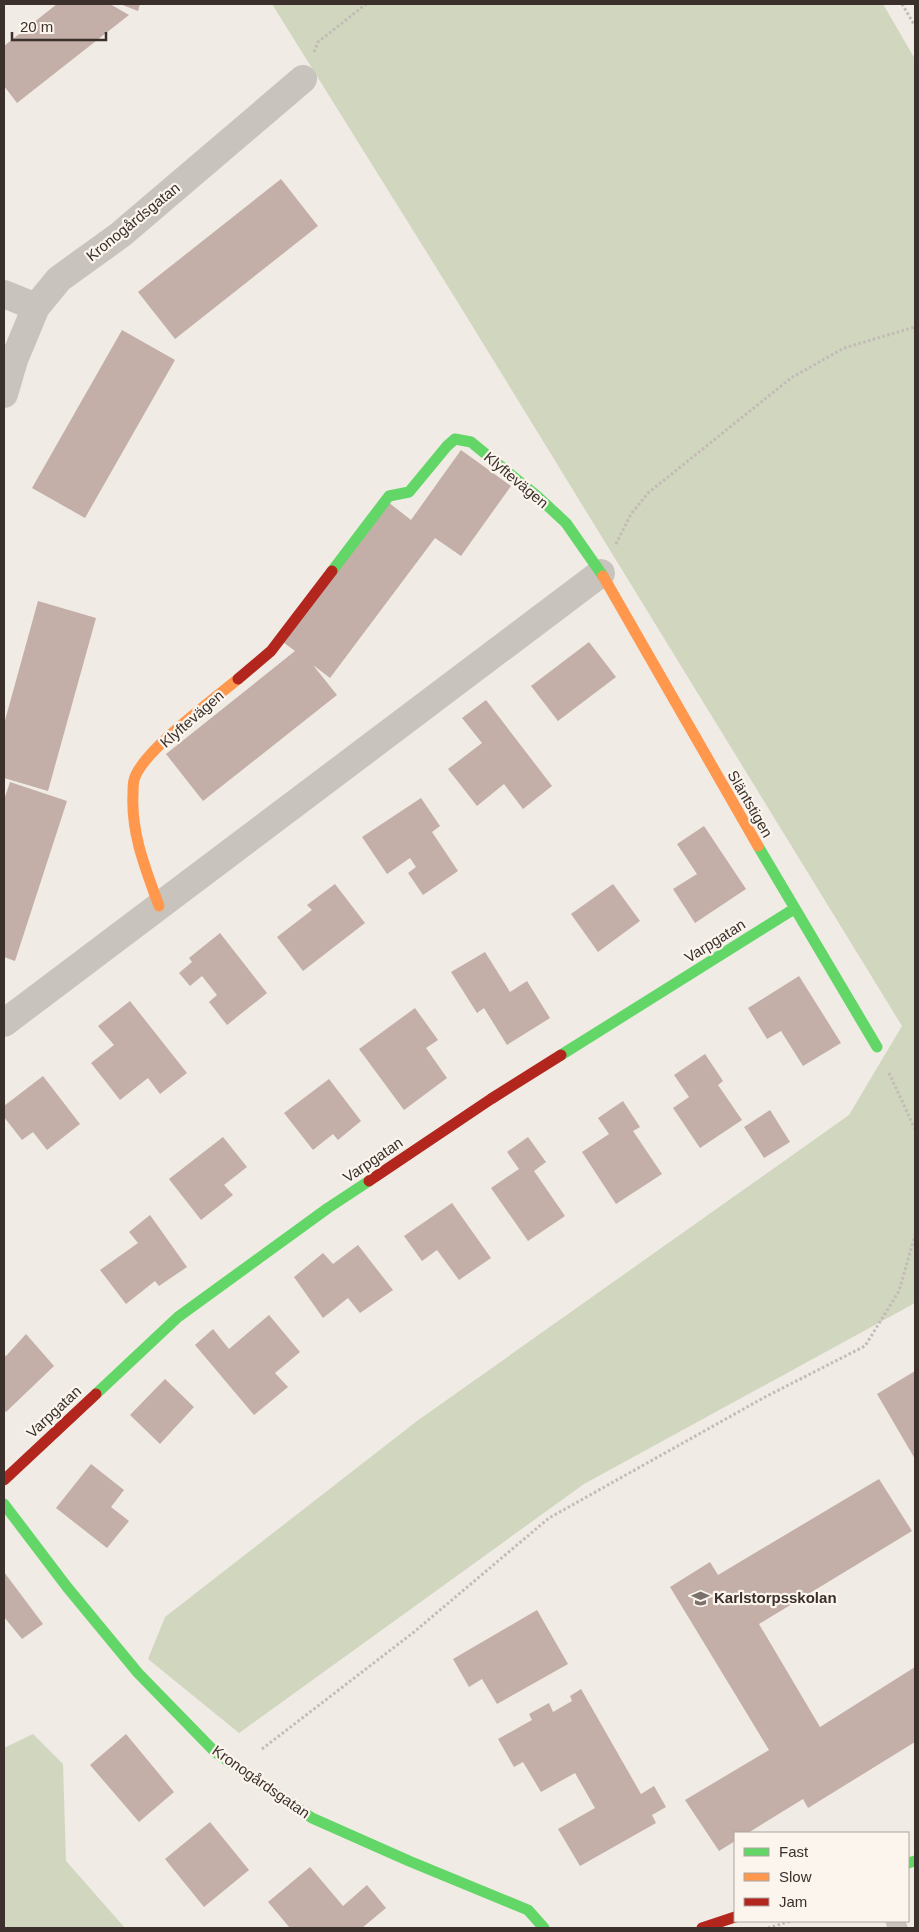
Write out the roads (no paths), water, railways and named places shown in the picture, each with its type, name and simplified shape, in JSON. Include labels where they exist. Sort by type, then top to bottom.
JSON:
[{"type":"street","name":"Kronogårdsgatan","points":[[4,394],[14,360],[36,307],[59,278],[120,235],[303,79]]},
{"type":"street","points":[[4,294],[36,307]]},
{"type":"street","name":"Klyftevägen","points":[[159,906],[137,843],[132,811],[134,779],[147,759],[168,737],[271,651],[389,496],[409,492],[455,439],[471,442],[537,496],[566,523],[601,574]]},
{"type":"street","points":[[4,1023],[601,574]]},
{"type":"street","name":"Släntstigen","points":[[601,574],[794,909],[877,1047]]},
{"type":"street","name":"Varpgatan","points":[[4,1480],[178,1316],[328,1208],[491,1099],[794,909]]},
{"type":"street","name":"Kronogårdsgatan","points":[[4,1504],[67,1587],[138,1673],[215,1752],[312,1818],[528,1910],[544,1928]]},
{"type":"street","points":[[702,1928],[734,1917]]},
{"type":"place","name":"Karlstorpsskolan","points":[[700,1598]]}]
